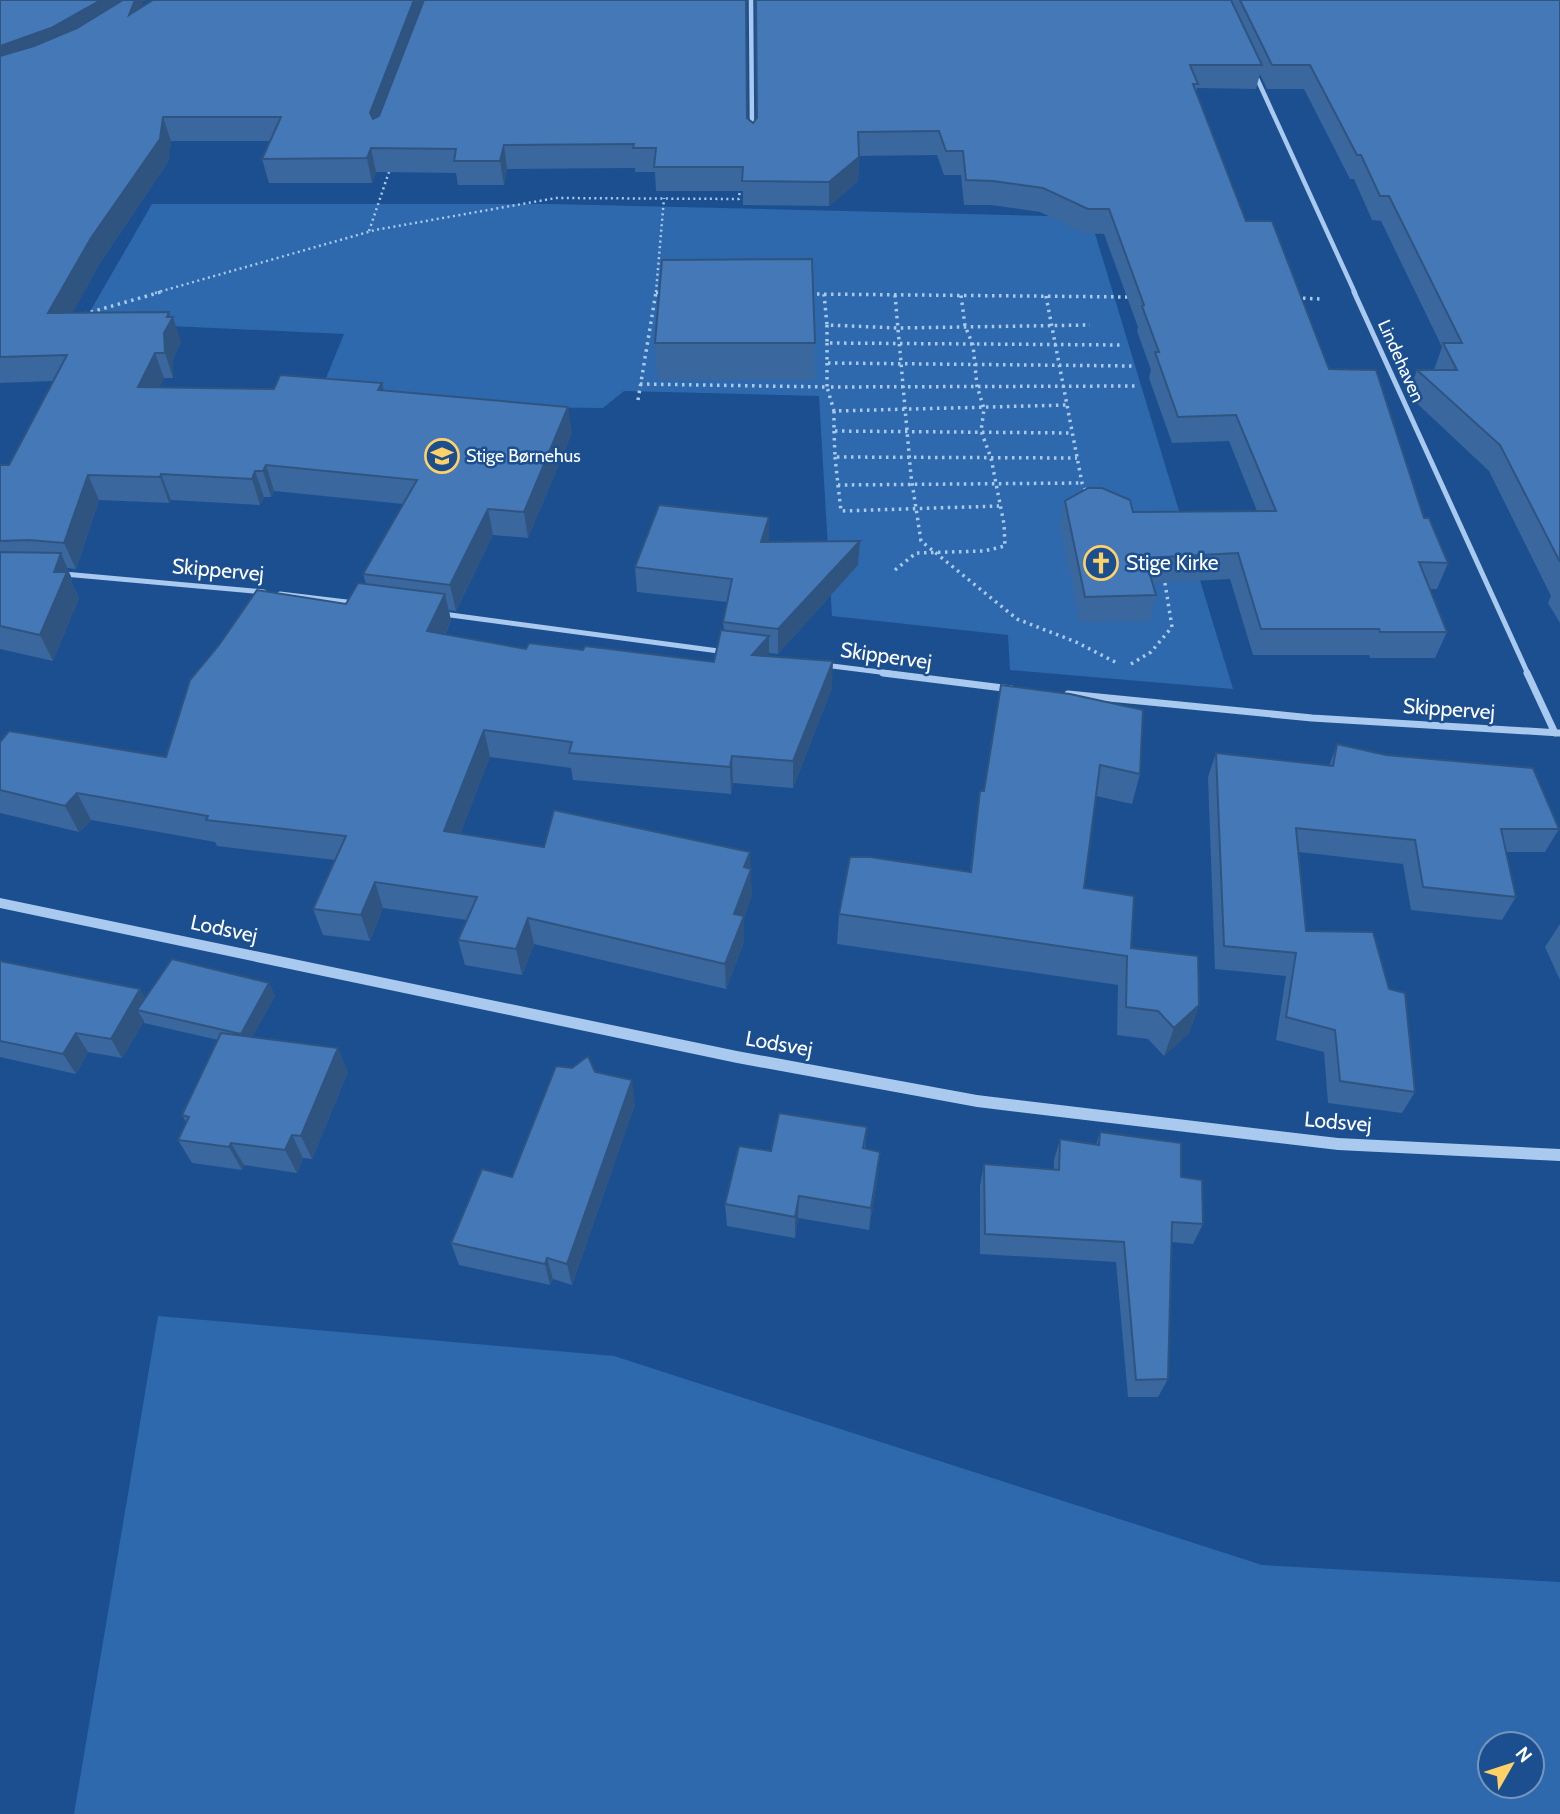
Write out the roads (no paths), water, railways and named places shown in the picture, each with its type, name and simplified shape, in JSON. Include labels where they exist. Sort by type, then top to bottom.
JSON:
[{"type":"street","points":[[751,0],[752,142]]},
{"type":"street","name":"Lindehaven","points":[[1250,62],[1557,733]]},
{"type":"street","name":"Skippervej","points":[[54,573],[254,590],[365,604]]},
{"type":"street","points":[[435,613],[738,653]]},
{"type":"street","name":"Skippervej","points":[[821,664],[1023,690]]},
{"type":"street","name":"Skippervej","points":[[1062,694],[1312,718],[1557,733]]},
{"type":"street","name":"Lodsvej","points":[[0,904],[737,1057],[977,1101],[1338,1144],[1560,1155]]},
{"type":"place","name":"Stige Børnehus","points":[[442,456]]},
{"type":"place","name":"Stige Kirke","points":[[1101,563]]}]
